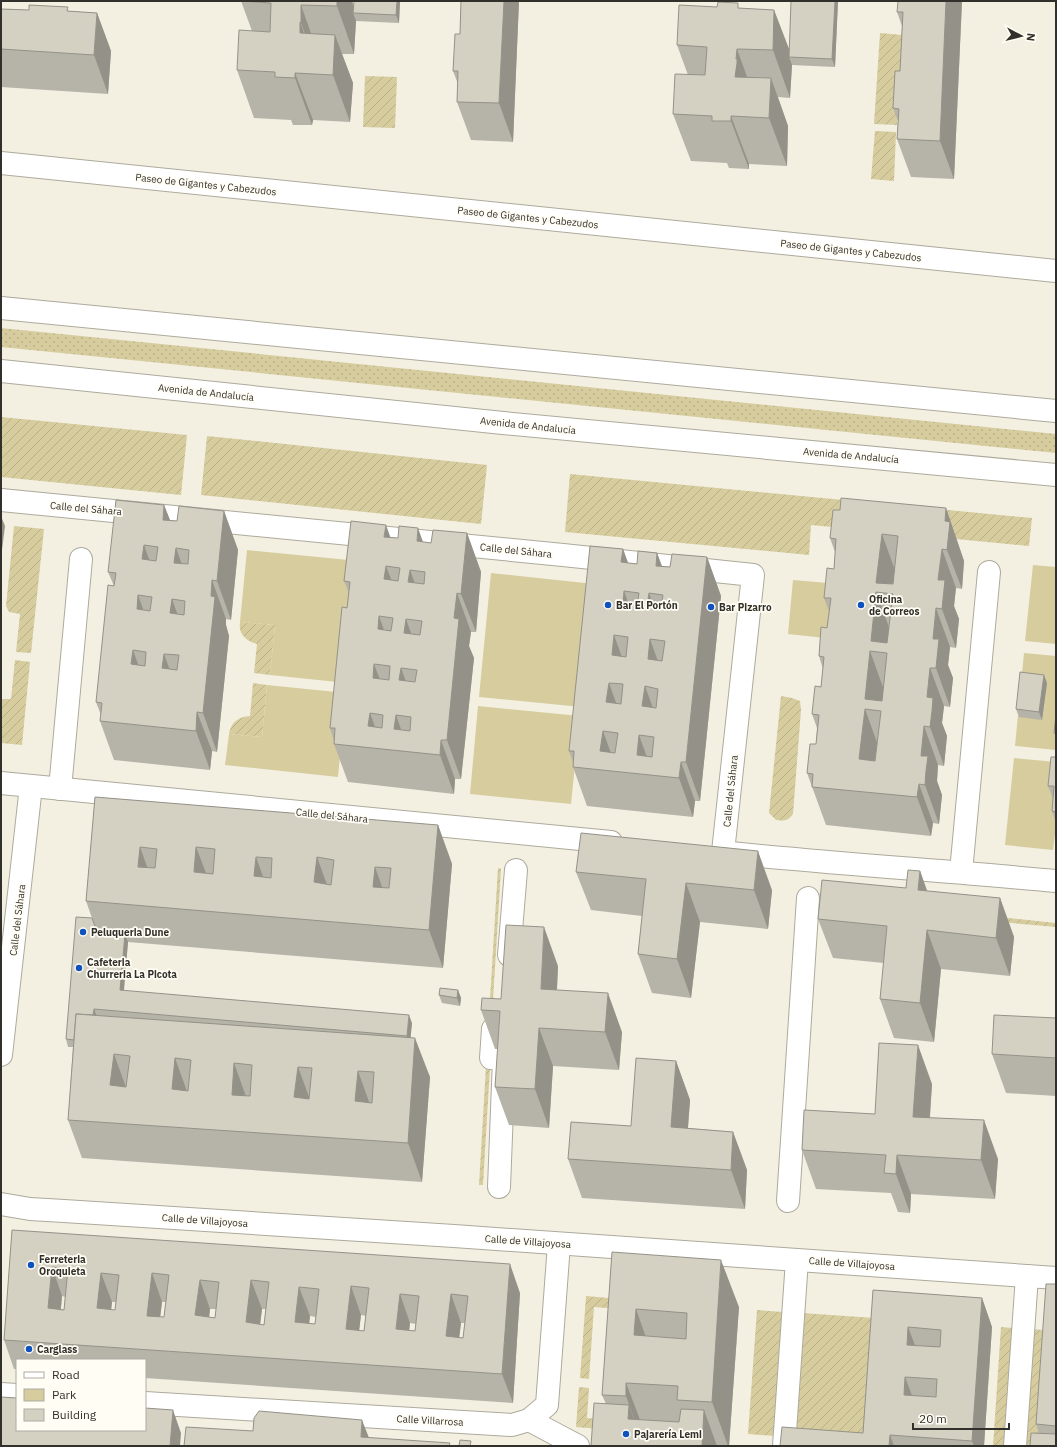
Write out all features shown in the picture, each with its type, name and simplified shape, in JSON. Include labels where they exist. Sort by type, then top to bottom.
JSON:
[{"type":"street","name":"Paseo de Gigantes y Cabezudos","points":[[1,163],[1056,271]]},
{"type":"street","points":[[1,308],[1056,411]]},
{"type":"street","name":"Avenida de Andalucía","points":[[1,371],[504,422],[1056,475]]},
{"type":"street","name":"Calle del Sáhara","points":[[1,500],[753,575],[723,852]]},
{"type":"street","points":[[60,789],[81,559]]},
{"type":"street","points":[[961,872],[989,572]]},
{"type":"street","name":"Calle del Sáhara","points":[[1,783],[629,844]]},
{"type":"street","name":"Calle del Sáhara","points":[[1,1055],[31,786]]},
{"type":"street","points":[[700,850],[1056,881]]},
{"type":"street","points":[[511,966],[516,870]]},
{"type":"street","points":[[788,1201],[808,898]]},
{"type":"street","points":[[499,1186],[504,1128],[504,1059],[491,1058],[493,1029],[502,1031],[505,999]]},
{"type":"street","name":"Calle de Villajoyosa","points":[[1,1204],[30,1209],[1056,1278]]},
{"type":"street","name":"Calle Villarrosa","points":[[146,1403],[512,1425],[529,1420],[546,1405],[559,1244]]},
{"type":"street","points":[[784,1446],[797,1260]]},
{"type":"street","points":[[1015,1446],[1027,1276]]},
{"type":"street","points":[[1,1394],[16,1395]]},
{"type":"street","points":[[529,1420],[578,1446]]},
{"type":"green space","points":[[880,33],[902,35],[897,125],[874,124]]},
{"type":"green space","points":[[365,76],[397,77],[395,128],[363,127]]},
{"type":"green space","points":[[875,131],[896,132],[894,181],[871,179]]},
{"type":"green space","points":[[1,328],[1056,434],[1056,453],[1,347]]},
{"type":"green space","points":[[1,417],[187,435],[181,495],[1,477]]},
{"type":"green space","points":[[207,436],[487,465],[481,524],[201,495]]},
{"type":"green space","points":[[570,474],[1032,518],[1029,546],[811,525],[809,555],[565,532]]},
{"type":"green space","points":[[14,526],[44,529],[31,653],[16,652],[20,614],[9,612],[6,606]]},
{"type":"green space","points":[[247,550],[359,561],[347,683],[270,675],[275,625],[240,622]]},
{"type":"green space","points":[[1033,565],[1056,567],[1056,644],[1025,641]]},
{"type":"green space","points":[[491,573],[594,584],[581,707],[479,697]]},
{"type":"green space","points":[[793,580],[840,584],[834,639],[788,634]]},
{"type":"green space","points":[[240,622],[275,625],[270,675],[254,673],[257,644],[246,639],[240,630]]},
{"type":"green space","points":[[1024,653],[1056,656],[1056,750],[1015,746]]},
{"type":"green space","points":[[15,660],[30,662],[22,745],[1,743],[1,699],[11,699]]},
{"type":"green space","points":[[253,683],[267,685],[262,737],[229,734],[233,723],[239,719],[250,716]]},
{"type":"green space","points":[[267,685],[346,693],[338,777],[225,765],[229,734],[262,737]]},
{"type":"green space","points":[[781,696],[800,701],[801,710],[793,814],[786,820],[776,820],[769,813]]},
{"type":"green space","points":[[478,706],[580,716],[571,804],[470,794]]},
{"type":"green space","points":[[1014,758],[1056,762],[1056,827],[1053,850],[1005,845]]},
{"type":"green space","points":[[498,868],[501,869],[492,1016],[489,1016]]},
{"type":"green space","points":[[979,915],[1056,923],[1056,927],[978,920]]},
{"type":"green space","points":[[486,1066],[490,1067],[483,1185],[479,1185]]},
{"type":"green space","points":[[586,1296],[620,1299],[619,1309],[594,1307],[589,1379],[580,1378]]},
{"type":"green space","points":[[757,1310],[783,1312],[774,1436],[748,1434]]},
{"type":"green space","points":[[802,1313],[875,1318],[866,1446],[793,1444]]},
{"type":"green space","points":[[1001,1327],[1013,1328],[1005,1446],[993,1446]]},
{"type":"green space","points":[[1032,1329],[1054,1331],[1045,1446],[1024,1446]]},
{"type":"green space","points":[[579,1387],[589,1388],[587,1418],[612,1420],[610,1430],[576,1427]]},
{"type":"building","points":[[241,1],[337,1],[337,6],[301,5],[301,23],[300,22],[300,33],[335,35],[333,75],[295,73],[295,78],[275,77],[275,72],[237,70],[239,30],[270,32],[271,3]]},
{"type":"building","points":[[354,1],[397,1],[396,15],[353,13]]},
{"type":"building","points":[[461,1],[504,1],[499,103],[457,102],[458,71],[453,71],[455,34],[460,34]]},
{"type":"building","points":[[791,1],[835,1],[832,59],[789,57]]},
{"type":"building","points":[[898,1],[946,1],[940,141],[897,139],[899,109],[893,108],[895,71],[900,71],[903,12],[897,12]]},
{"type":"building","points":[[718,2],[738,3],[738,8],[774,10],[773,50],[737,49],[735,77],[771,78],[769,118],[731,116],[731,121],[712,121],[712,116],[673,114],[675,74],[705,75],[707,47],[677,45],[679,5],[717,7]]},
{"type":"building","points":[[29,5],[68,7],[67,11],[97,13],[94,55],[1,49],[1,9],[29,10]]},
{"type":"building","points":[[841,498],[946,508],[945,521],[950,522],[947,550],[942,549],[938,580],[945,580],[942,609],[936,608],[933,639],[939,639],[936,668],[930,668],[927,697],[933,698],[932,711],[930,727],[924,726],[921,756],[928,756],[925,785],[919,784],[917,797],[812,787],[813,774],[807,773],[810,744],[816,744],[819,715],[812,714],[815,686],[821,687],[824,657],[819,656],[821,627],[827,628],[831,598],[824,598],[827,568],[834,569],[836,539],[830,538],[833,510],[840,510]],"holes":[[[882,534],[898,536],[893,584],[876,583]],[[876,592],[893,594],[887,643],[871,641]],[[870,651],[887,653],[882,701],[865,699]],[[865,709],[881,711],[875,761],[859,759]]]},
{"type":"building","points":[[116,500],[164,505],[163,520],[177,521],[179,506],[224,511],[217,581],[212,580],[211,596],[215,597],[203,713],[197,712],[196,731],[100,721],[102,703],[96,702],[108,585],[114,586],[116,573],[108,572]],"holes":[[[144,545],[158,547],[156,561],[142,559]],[[176,548],[189,550],[188,564],[174,563]],[[138,595],[152,597],[150,611],[137,609]],[[172,599],[185,601],[184,615],[170,613]],[[133,650],[146,652],[145,666],[131,664]],[[164,654],[179,655],[177,670],[162,668]]]},
{"type":"building","points":[[351,521],[386,525],[384,537],[398,538],[399,526],[418,528],[417,541],[431,543],[433,530],[467,533],[461,594],[457,593],[454,618],[459,619],[447,740],[441,740],[440,755],[334,744],[335,728],[330,728],[342,607],[347,608],[350,582],[344,581]],"holes":[[[386,566],[400,568],[398,581],[384,579]],[[410,570],[425,572],[424,584],[408,582]],[[379,616],[393,618],[391,631],[378,629]],[[406,619],[422,621],[420,635],[404,633]],[[374,664],[390,666],[389,680],[373,678]],[[401,668],[417,670],[415,682],[399,680]],[[370,713],[383,715],[382,728],[368,726]],[[396,715],[411,717],[410,731],[394,729]]]},
{"type":"building","points":[[590,546],[623,549],[621,562],[637,564],[638,551],[657,553],[656,566],[670,567],[672,554],[707,557],[686,762],[681,762],[679,778],[573,767],[574,751],[569,751]],"holes":[[[624,591],[639,593],[637,606],[623,604]],[[649,593],[663,595],[661,608],[647,606]],[[614,635],[628,637],[626,657],[612,655]],[[650,639],[665,641],[662,661],[648,659]],[[609,683],[623,684],[621,704],[606,702]],[[645,686],[658,689],[656,708],[642,706]],[[603,731],[618,733],[615,753],[600,751]],[[639,735],[654,737],[652,757],[637,755]]]},
{"type":"building","points":[[1020,672],[1044,675],[1039,712],[1016,709]]},
{"type":"building","points":[[1056,715],[1056,734],[1054,733]]},
{"type":"building","points":[[1051,757],[1056,757],[1056,812],[1052,811],[1054,786],[1048,786]]},
{"type":"building","points":[[95,797],[438,825],[429,930],[86,901]],"holes":[[[140,847],[157,849],[155,868],[138,867]],[[196,847],[215,849],[213,874],[194,872]],[[256,857],[272,858],[271,878],[254,876]],[[317,857],[334,860],[331,885],[314,882]],[[375,867],[391,868],[389,888],[373,887]]]},
{"type":"building","points":[[581,833],[758,851],[754,890],[686,883],[677,959],[638,954],[646,879],[576,872]]},
{"type":"building","points":[[908,870],[920,871],[918,890],[1000,898],[996,938],[927,930],[920,1003],[880,999],[887,926],[818,919],[822,880],[906,888]]},
{"type":"building","points":[[76,917],[92,918],[97,932],[125,934],[120,990],[409,1015],[407,1036],[94,1009],[93,1015],[76,1014],[74,1040],[66,1039]]},
{"type":"building","points":[[506,925],[544,927],[541,989],[608,993],[605,1032],[539,1028],[535,1089],[495,1087],[500,1011],[481,1010],[482,998],[501,999]]},
{"type":"building","points":[[440,988],[458,990],[457,998],[439,995]]},
{"type":"building","points":[[76,1014],[415,1038],[408,1143],[68,1120]],"holes":[[[114,1054],[130,1056],[126,1087],[110,1085]],[[175,1058],[191,1060],[188,1091],[172,1089]],[[234,1063],[252,1065],[250,1096],[232,1095]],[[298,1067],[312,1068],[309,1099],[294,1097]],[[358,1071],[374,1072],[372,1103],[355,1101]]]},
{"type":"building","points":[[994,1015],[1056,1018],[1056,1058],[992,1054]]},
{"type":"building","points":[[879,1043],[918,1045],[913,1117],[984,1120],[981,1160],[897,1155],[896,1174],[884,1173],[886,1155],[802,1150],[804,1110],[875,1114]]},
{"type":"building","points":[[636,1058],[676,1061],[671,1127],[733,1132],[731,1170],[568,1159],[571,1122],[631,1126]]},
{"type":"building","points":[[12,1230],[510,1264],[502,1374],[4,1340]],"holes":[[[52,1267],[68,1269],[64,1310],[48,1308]],[[101,1273],[119,1275],[115,1310],[97,1308]],[[152,1273],[169,1275],[164,1317],[147,1316]],[[200,1280],[219,1282],[215,1318],[195,1315]],[[251,1280],[269,1282],[264,1325],[246,1322]],[[351,1286],[369,1288],[364,1331],[346,1329]],[[299,1287],[319,1289],[315,1324],[295,1322]],[[400,1294],[419,1296],[415,1331],[396,1329]],[[451,1294],[468,1296],[463,1338],[446,1336]]]},
{"type":"building","points":[[612,1252],[721,1260],[712,1402],[677,1400],[678,1386],[626,1383],[626,1396],[602,1395]],"holes":[[[636,1309],[687,1313],[686,1339],[634,1335]]]},
{"type":"building","points":[[1046,1284],[1056,1284],[1056,1426],[1036,1424]]},
{"type":"building","points":[[873,1290],[982,1298],[972,1441],[890,1435],[889,1446],[780,1446],[782,1427],[863,1433]],"holes":[[[908,1327],[941,1330],[940,1347],[907,1345]],[[905,1377],[937,1379],[936,1397],[904,1395]]]},
{"type":"building","points":[[1,1397],[16,1398],[16,1431],[146,1431],[146,1408],[173,1410],[170,1446],[1,1446]]},
{"type":"building","points":[[594,1403],[629,1405],[628,1419],[679,1422],[681,1409],[704,1410],[702,1446],[591,1446]]},
{"type":"building","points":[[259,1411],[362,1420],[361,1437],[450,1443],[449,1446],[184,1446],[186,1427],[253,1431],[254,1418]]},
{"type":"building","points":[[1031,1433],[1056,1434],[1056,1446],[1030,1446]]},
{"type":"building","points":[[460,1440],[471,1441],[470,1446],[459,1446]]},
{"type":"place","name":"Bar El Portón","points":[[608,605]]},
{"type":"place","name":"Oficina de Correos","points":[[861,605]]},
{"type":"place","name":"Bar Pizarro","points":[[711,607]]},
{"type":"place","name":"Peluqueria Dune","points":[[83,932]]},
{"type":"place","name":"Cafeteria Churreria La Picota","points":[[79,968]]},
{"type":"place","name":"Ferreteria Oroquieta","points":[[31,1265]]},
{"type":"place","name":"Carglass","points":[[29,1349]]},
{"type":"place","name":"Pajarería Lemi","points":[[626,1434]]}]
